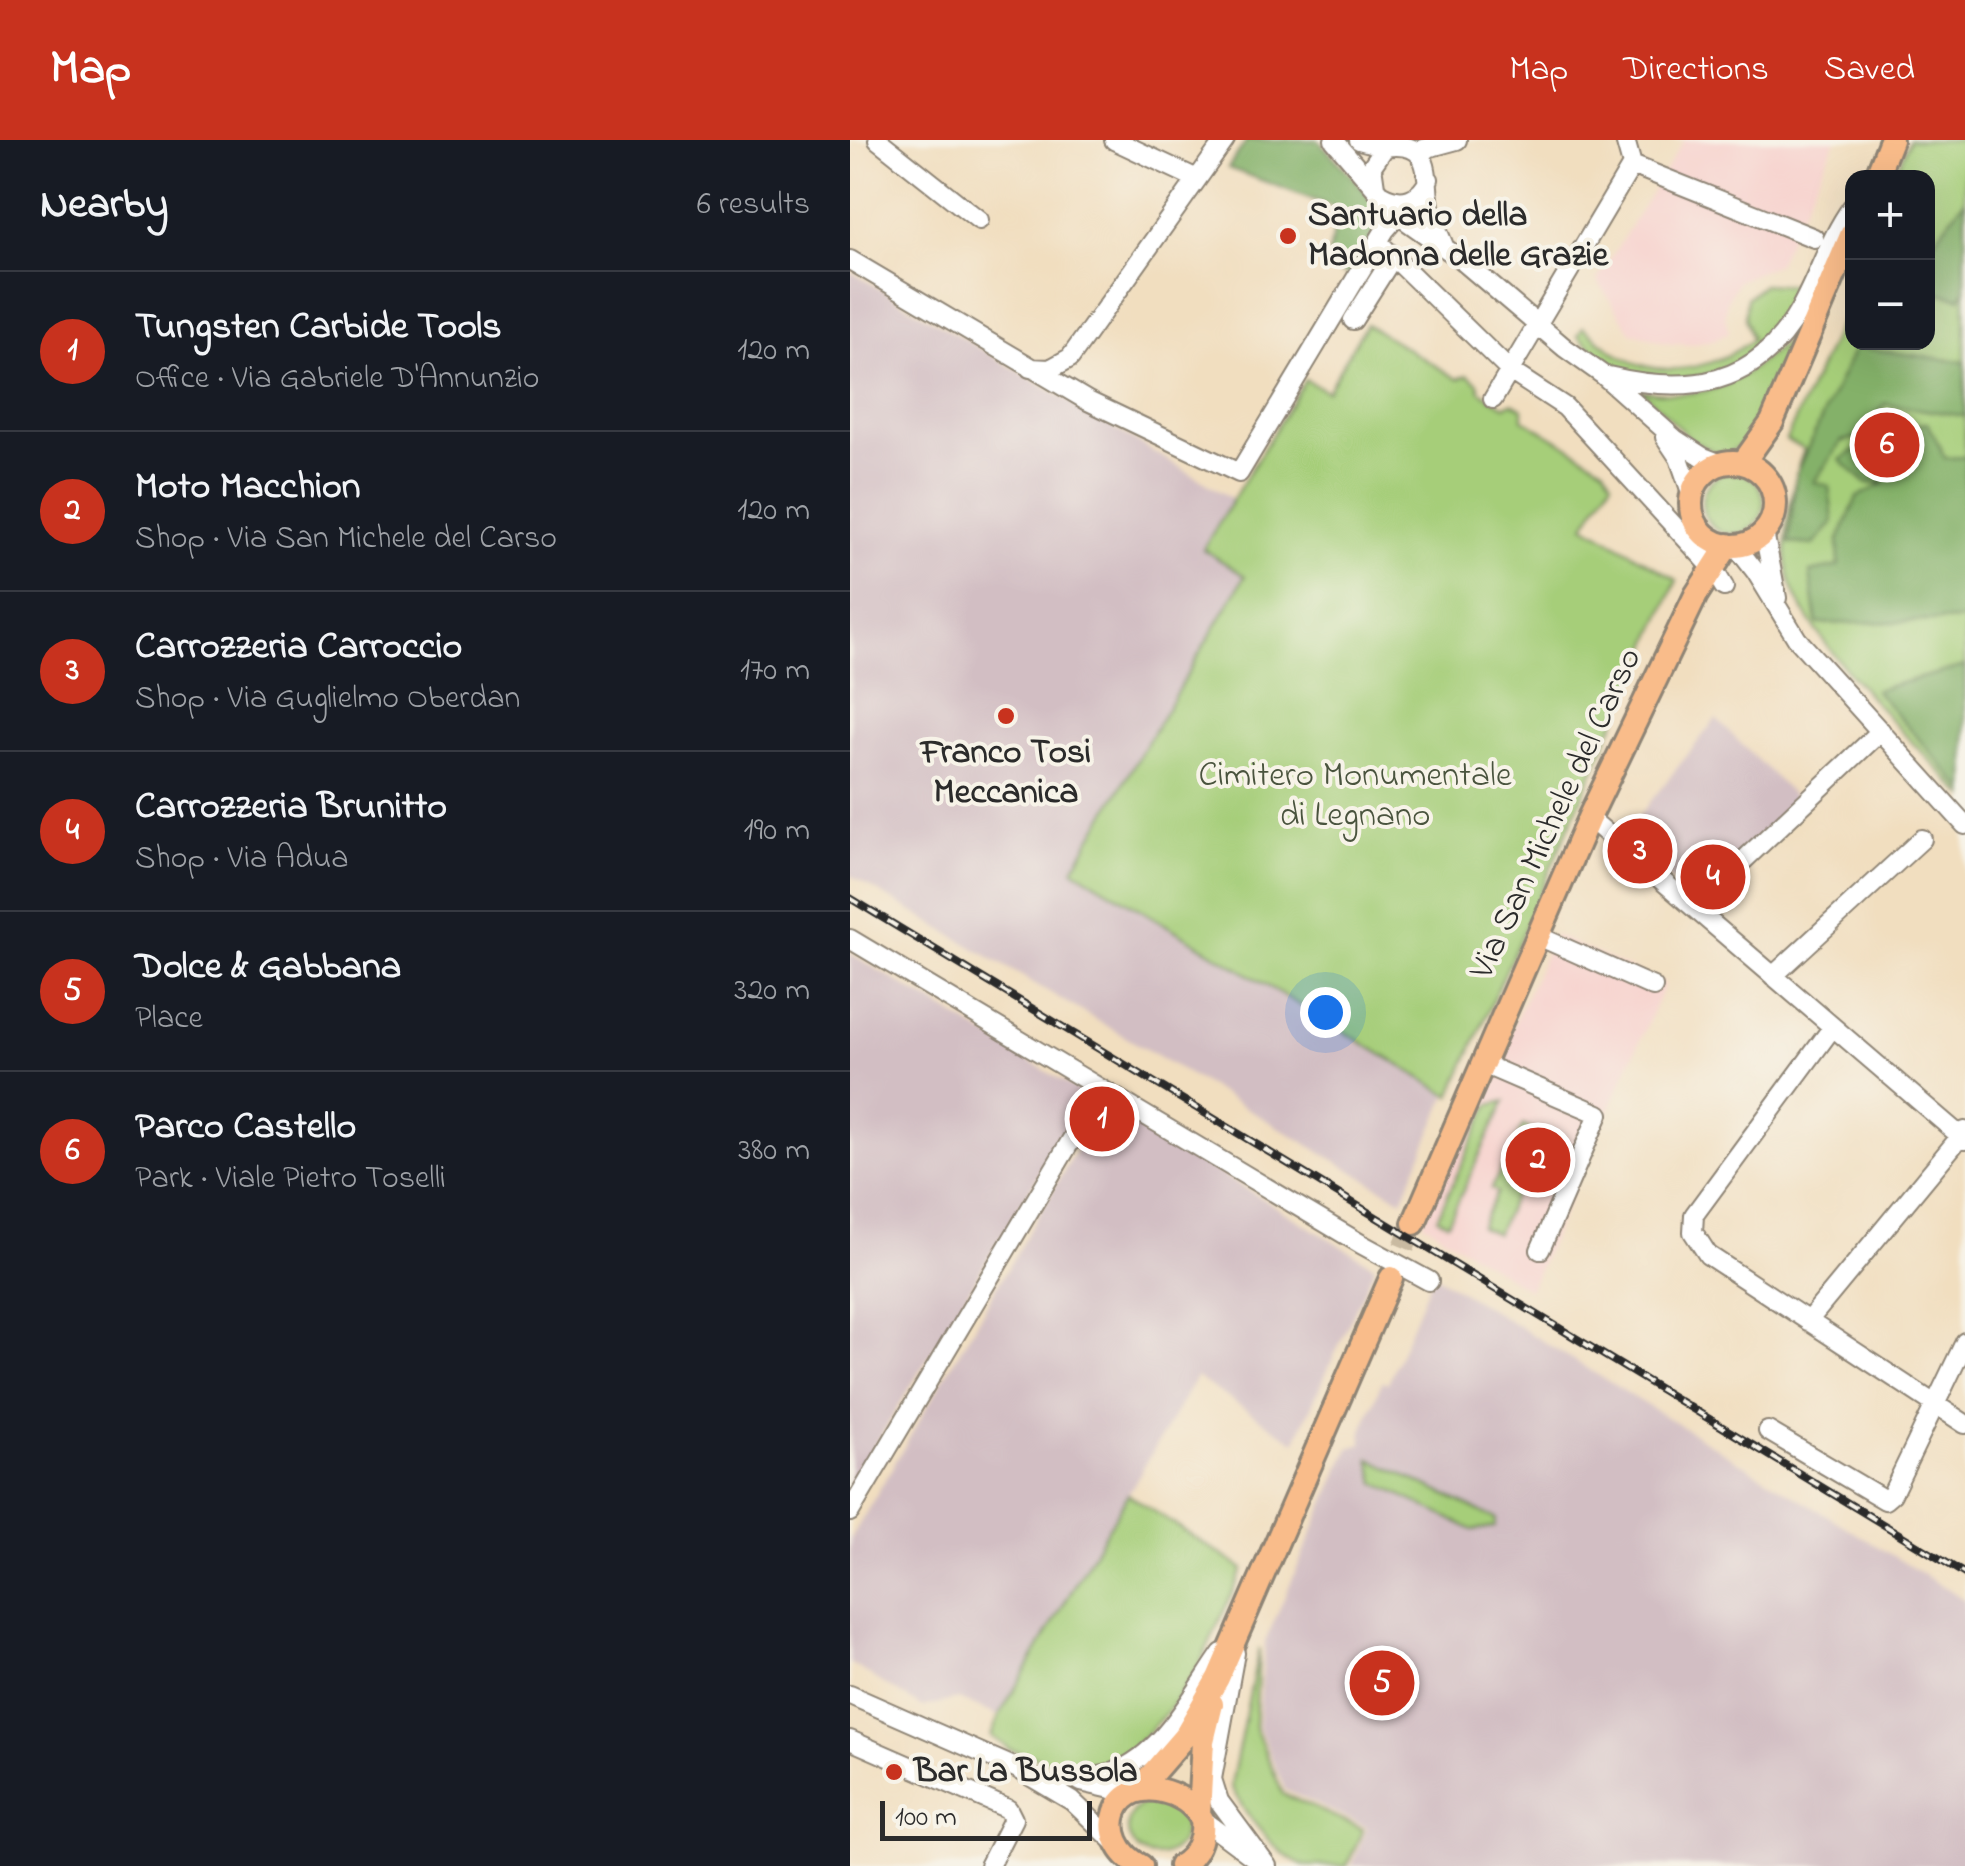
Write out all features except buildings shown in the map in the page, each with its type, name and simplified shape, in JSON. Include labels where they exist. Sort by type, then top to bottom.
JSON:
[{"type":"main road","points":[[1878,170],[1891,140]]},
{"type":"main road","points":[[1769,481],[1772,422],[1845,250]]},
{"type":"main road","points":[[1732,463],[1756,468],[1769,481],[1774,491],[1774,513],[1764,532],[1746,544],[1732,545],[1711,561],[1693,516],[1692,494],[1702,475],[1732,463],[1772,422]]},
{"type":"main road","name":"Via San Michele del Carso","points":[[1414,1223],[1589,818],[1711,561]]},
{"type":"main road","points":[[1141,1866],[1116,1852],[1114,1819],[1184,1737],[1218,1678],[1391,1278]]},
{"type":"main road","points":[[1189,1865],[1200,1843],[1203,1742],[1218,1678]]},
{"type":"main road","points":[[1134,1791],[1162,1790],[1184,1799],[1201,1816]]},
{"type":"street","points":[[878,140],[979,220]]},
{"type":"street","points":[[1114,140],[1198,179]]},
{"type":"street","points":[[1020,364],[1050,369],[1075,352],[1225,140]]},
{"type":"street","points":[[1334,140],[1398,215],[1444,246],[1691,451],[1732,463]]},
{"type":"street","points":[[1359,140],[1420,150],[1457,140]]},
{"type":"street","points":[[1494,399],[1632,165],[1626,140]]},
{"type":"street","points":[[1394,143],[1372,166],[1378,191],[1394,201],[1409,200],[1422,192],[1429,178]]},
{"type":"street","points":[[1420,150],[1428,163],[1432,216],[1444,246]]},
{"type":"street","points":[[1632,165],[1814,238]]},
{"type":"street","points":[[850,260],[1020,364],[1158,436],[1239,472],[1398,215]]},
{"type":"street","points":[[1603,375],[1664,387],[1692,385],[1730,375],[1754,363],[1784,336],[1845,216]]},
{"type":"street","points":[[1378,242],[1510,372],[1565,407],[1711,561]]},
{"type":"street","points":[[1353,320],[1393,256]]},
{"type":"street","points":[[1075,352],[1070,380],[1088,401]]},
{"type":"street","points":[[1646,413],[1679,458],[1692,494]]},
{"type":"street","points":[[1764,532],[1780,613]]},
{"type":"street","points":[[1732,545],[1756,572],[1797,639],[1965,825]]},
{"type":"street","points":[[1694,907],[1880,731]]},
{"type":"street","points":[[1589,818],[1832,1028],[1964,1136],[1808,1321]]},
{"type":"street","points":[[1773,976],[1922,839]]},
{"type":"street","points":[[1538,936],[1653,987]]},
{"type":"street","points":[[850,939],[1429,1281]]},
{"type":"street","points":[[1832,1028],[1694,1215],[1694,1232],[1708,1255],[1965,1424]]},
{"type":"street","points":[[1483,1064],[1599,1114],[1540,1250]]},
{"type":"street","points":[[850,1512],[1101,1090]]},
{"type":"street","points":[[1768,1431],[1885,1500],[1892,1494],[1965,1342]]},
{"type":"street","points":[[1066,1779],[1112,1774],[1144,1756],[1171,1726],[1239,1628]]},
{"type":"street","points":[[1239,1628],[1212,1779],[1219,1801],[1266,1866]]},
{"type":"street","points":[[850,1695],[1018,1769],[1072,1801],[1116,1852]]},
{"type":"street","points":[[850,1740],[1008,1809],[1012,1818],[989,1866]]},
{"type":"street","points":[[1018,1769],[1134,1791]]},
{"type":"street","points":[[1201,1816],[1266,1866]]},
{"type":"shaded area","points":[[1684,140],[1836,140],[1777,264],[1738,281],[1727,301],[1729,333],[1689,345],[1665,343],[1631,332],[1597,280]]},
{"type":"shaded area","name":"Franco Tosi Meccanica","points":[[850,271],[1233,499],[1203,549],[1245,575],[1073,869],[1451,1096],[1447,1096],[1402,1200],[850,875]]},
{"type":"shaded area","points":[[1716,719],[1798,800],[1694,899],[1623,836]]},
{"type":"shaded area","points":[[1554,935],[1665,984],[1529,1290],[1423,1223]]},
{"type":"shaded area","points":[[850,953],[1079,1091],[1081,1105],[850,1487]]},
{"type":"shaded area","points":[[1103,1104],[1375,1266],[1295,1442],[1196,1377],[999,1716],[958,1699],[922,1707],[850,1663],[850,1540]]},
{"type":"shaded area","points":[[1433,1274],[1965,1600],[1965,1866],[1351,1866],[1367,1827],[1285,1790],[1258,1726],[1265,1642],[1349,1448],[1362,1444],[1362,1431],[1382,1381],[1388,1383]]},
{"type":"green space","points":[[1247,140],[1318,140],[1385,212],[1350,276],[1326,266],[1339,209],[1228,168]]},
{"type":"green space","points":[[1909,140],[1965,140],[1965,797],[1893,722],[1816,631],[1799,602],[1787,563],[1789,512],[1804,449],[1786,440],[1845,312],[1845,350],[1935,350],[1935,170],[1897,170]]},
{"type":"green space","points":[[1965,200],[1965,290],[1960,298],[1941,293],[1935,298],[1935,239]]},
{"type":"green space","points":[[1763,284],[1799,286],[1790,306],[1764,340],[1748,354],[1711,373],[1668,378],[1633,373],[1610,362],[1578,336],[1583,327],[1620,356],[1654,368],[1705,364],[1752,340],[1745,318],[1747,298]]},
{"type":"green space","name":"Cimitero Monumentale di Legnano","points":[[1366,324],[1458,379],[1468,375],[1478,383],[1480,391],[1505,406],[1513,403],[1523,409],[1523,419],[1605,468],[1612,481],[1585,525],[1677,580],[1451,1096],[1073,869],[1245,576],[1203,549],[1305,380],[1327,391]]},
{"type":"green space","points":[[1791,338],[1746,441],[1727,454],[1712,451],[1689,437],[1639,390],[1706,391],[1739,377]]},
{"type":"green space","points":[[1854,350],[1965,362],[1965,416],[1885,404],[1862,437],[1842,441],[1814,482],[1829,486],[1833,522],[1814,545],[1789,543],[1796,473]]},
{"type":"green space","points":[[1928,423],[1945,458],[1965,457],[1965,620],[1817,624],[1810,572],[1839,566],[1838,542],[1857,497],[1885,483],[1866,483],[1840,460],[1880,429]]},
{"type":"green space","points":[[1733,472],[1755,481],[1764,503],[1755,525],[1733,534],[1711,525],[1702,503],[1711,481]]},
{"type":"green space","points":[[1965,666],[1965,791],[1875,690]]},
{"type":"green space","points":[[1505,1101],[1448,1223],[1437,1218],[1489,1105]]},
{"type":"green space","points":[[1523,1125],[1543,1135],[1496,1234],[1480,1227],[1497,1192],[1491,1189]]},
{"type":"green space","points":[[1370,1459],[1496,1519],[1495,1527],[1473,1530],[1376,1483]]},
{"type":"green space","points":[[1128,1494],[1243,1569],[1198,1668],[1169,1710],[1130,1751],[1095,1767],[1049,1761],[1009,1749],[991,1736],[999,1716]]},
{"type":"green space","points":[[1259,1648],[1255,1727],[1283,1794],[1363,1829],[1347,1866],[1306,1866],[1285,1855],[1252,1820],[1231,1785]]},
{"type":"green space","points":[[1156,1800],[1176,1808],[1184,1828],[1176,1848],[1156,1856],[1136,1848],[1128,1828],[1136,1808]]},
{"type":"tunnel","points":[[1391,1278],[1414,1223]]},
{"type":"railway","points":[[850,898],[1965,1574]]},
{"type":"place","name":"Santuario della Madonna delle Grazie","points":[[1288,236]]},
{"type":"place","name":"Parco Castello","points":[[1887,445]]},
{"type":"place","name":"Franco Tosi Meccanica","points":[[1006,716]]},
{"type":"place","name":"Carrozzeria Carroccio","points":[[1640,851]]},
{"type":"place","name":"Carrozzeria Brunitto","points":[[1713,877]]},
{"type":"place","name":"Tungsten Carbide Tools","points":[[1102,1119]]},
{"type":"place","name":"Moto Macchion","points":[[1538,1160]]},
{"type":"place","name":"Dolce & Gabbana","points":[[1382,1683]]},
{"type":"place","name":"Bar La Bussola","points":[[894,1772]]}]
